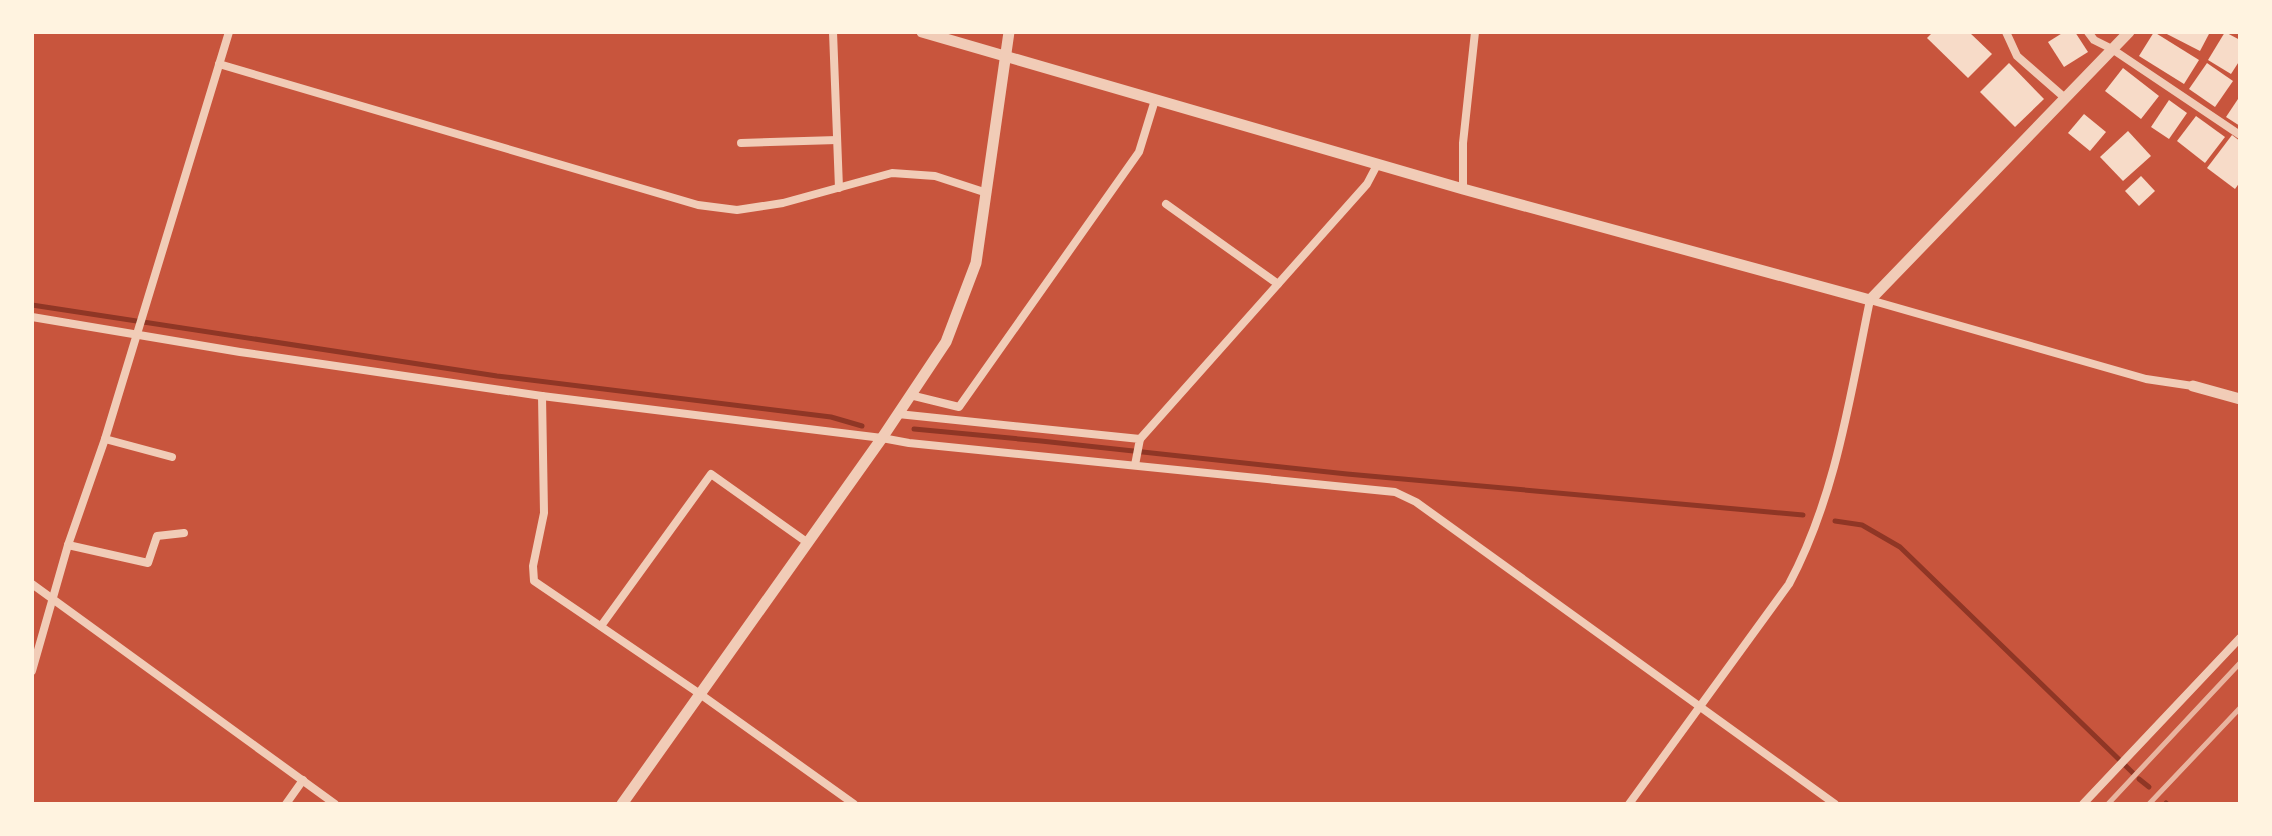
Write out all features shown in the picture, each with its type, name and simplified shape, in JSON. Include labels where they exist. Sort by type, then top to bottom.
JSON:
[{"type":"street","points":[[32,671],[68,545],[105,439],[229,32]]},
{"type":"street","points":[[833,32],[839,188]]},
{"type":"street","points":[[922,32],[1463,189],[2146,379],[2193,386],[2240,399]]},
{"type":"street","points":[[622,804],[882,438],[946,342],[976,263],[1009,32]]},
{"type":"street","points":[[1463,189],[1463,143],[1475,32]]},
{"type":"street","points":[[2006,32],[2017,56],[2065,98]]},
{"type":"street","points":[[2088,32],[2094,40],[2240,135]]},
{"type":"street","points":[[1629,804],[1789,584],[1805,553],[1826,500],[1839,450],[1870,300],[2129,32]]},
{"type":"street","points":[[219,64],[698,205],[737,210],[783,203],[892,173],[935,176],[987,193]]},
{"type":"street","points":[[910,395],[959,407],[1139,152],[1155,100]]},
{"type":"street","points":[[741,143],[837,140]]},
{"type":"street","points":[[1135,463],[1140,442],[1367,184],[1377,165]]},
{"type":"street","points":[[1166,204],[1278,284]]},
{"type":"street","points":[[32,317],[542,396],[909,443],[1135,463],[1395,492],[1416,502],[1835,804]]},
{"type":"street","points":[[542,396],[544,513],[533,566],[534,581],[854,804]]},
{"type":"street","points":[[898,414],[1140,442]]},
{"type":"street","points":[[105,439],[172,457]]},
{"type":"street","points":[[601,626],[711,474],[808,543]]},
{"type":"street","points":[[68,545],[148,563],[157,536],[184,533]]},
{"type":"street","points":[[32,584],[335,804]]},
{"type":"street","points":[[2083,804],[2240,638]]},
{"type":"street","points":[[286,804],[303,780]]},
{"type":"building","points":[[1933,32],[1969,32],[1992,54],[1968,78],[1927,38]]},
{"type":"building","points":[[2064,32],[2075,32],[2088,52],[2064,67],[2048,42]]},
{"type":"building","points":[[2154,32],[2199,60],[2184,84],[2139,56]]},
{"type":"building","points":[[2163,32],[2210,32],[2200,51]]},
{"type":"building","points":[[2225,32],[2240,40],[2240,60],[2231,74],[2208,60]]},
{"type":"building","points":[[2009,63],[2044,99],[2015,127],[1980,92]]},
{"type":"building","points":[[2207,63],[2233,81],[2215,107],[2189,89]]},
{"type":"building","points":[[2123,68],[2159,96],[2141,119],[2105,91]]},
{"type":"building","points":[[2240,96],[2240,126],[2226,117]]},
{"type":"building","points":[[2169,100],[2187,113],[2169,139],[2151,127]]},
{"type":"building","points":[[2084,114],[2106,132],[2090,151],[2068,133]]},
{"type":"building","points":[[2196,116],[2225,137],[2205,163],[2177,141]]},
{"type":"building","points":[[2128,131],[2151,156],[2123,181],[2100,157]]},
{"type":"building","points":[[2232,135],[2240,141],[2240,182],[2235,189],[2207,168]]},
{"type":"building","points":[[2141,176],[2155,191],[2139,206],[2125,191]]},
{"type":"waterway","points":[[32,305],[497,376],[831,417],[862,426]]},
{"type":"waterway","points":[[914,429],[1347,474],[1803,515]]},
{"type":"waterway","points":[[1835,521],[1862,525],[1900,547],[2133,773]]},
{"type":"waterway","points":[[2139,779],[2149,787]]},
{"type":"railway","points":[[2108,804],[2240,663]]},
{"type":"railway","points":[[2149,804],[2240,708]]}]
